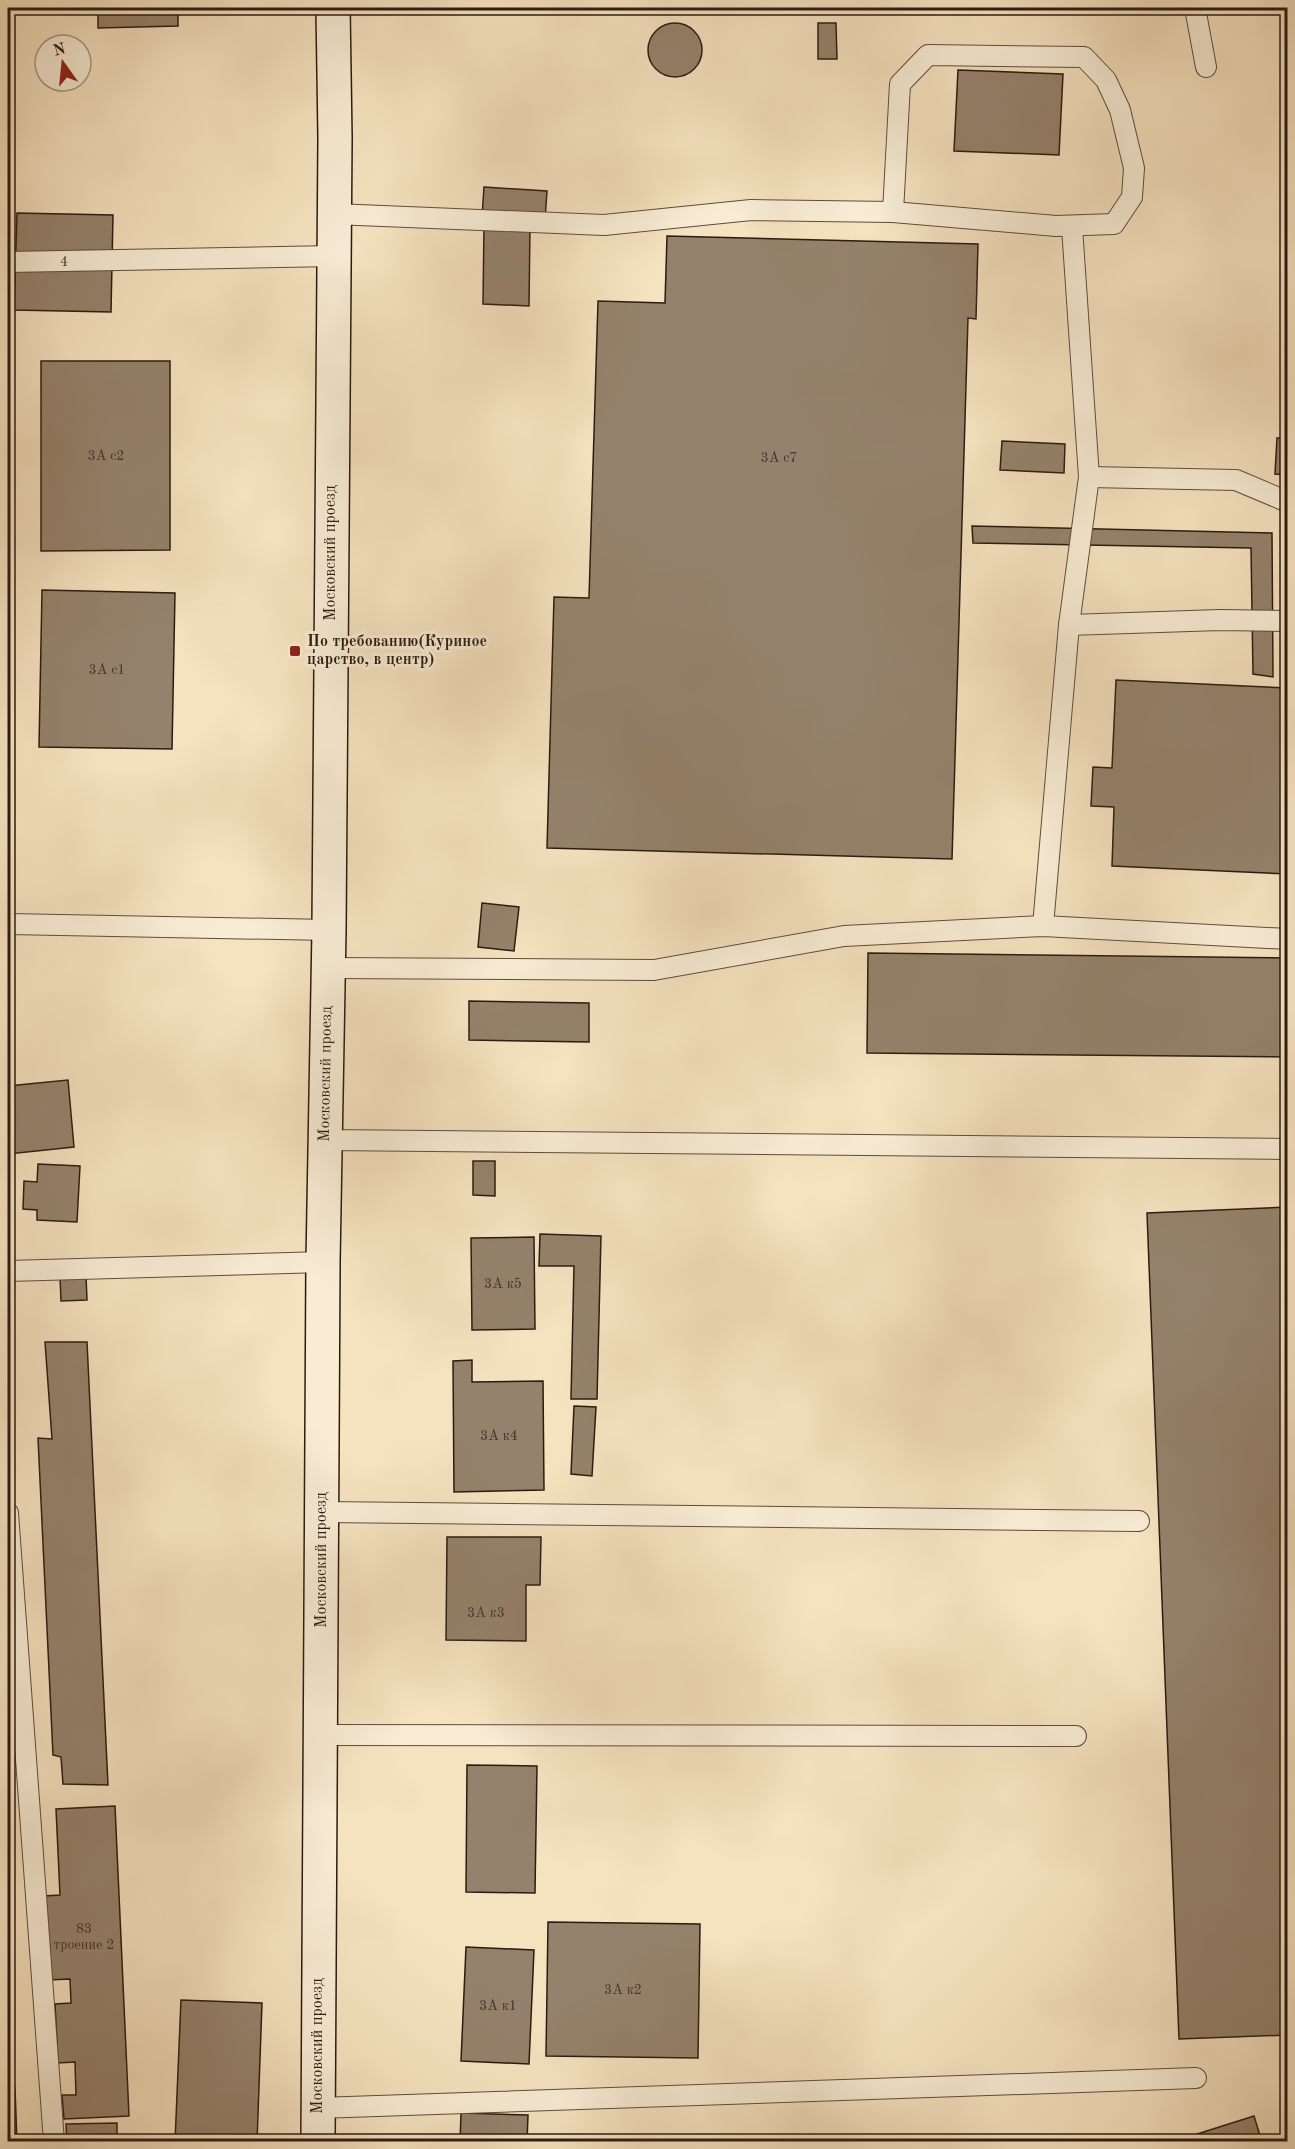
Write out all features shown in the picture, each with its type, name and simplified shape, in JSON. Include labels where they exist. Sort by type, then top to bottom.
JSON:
[{"type":"street","name":"Московский проезд","points":[[318,2142],[323,1262],[334,256],[333,8]]},
{"type":"lane","points":[[1195,8],[1206,67]]},
{"type":"lane","points":[[334,214],[604,225],[751,210],[893,212],[1071,227],[1114,224],[1132,197],[1134,168],[1120,110],[1106,80],[1084,57],[928,55],[900,84],[893,212]]},
{"type":"lane","points":[[1043,926],[1069,625],[1089,477],[1071,227]]},
{"type":"lane","points":[[8,262],[334,256]]},
{"type":"lane","points":[[1089,477],[1236,480],[1287,502]]},
{"type":"lane","points":[[1069,625],[1220,620],[1287,621]]},
{"type":"lane","points":[[8,924],[328,930]]},
{"type":"lane","points":[[328,968],[654,970],[844,936],[1043,926],[1287,939]]},
{"type":"lane","points":[[325,1140],[1287,1149]]},
{"type":"lane","points":[[8,1271],[323,1262]]},
{"type":"lane","points":[[323,1512],[1139,1521]]},
{"type":"lane","points":[[8,1513],[54,2142]]},
{"type":"lane","points":[[321,1735],[1076,1736]]},
{"type":"lane","points":[[318,2108],[1196,2078]]},
{"type":"building","points":[[98,8],[178,8],[178,26],[98,28]]},
{"type":"building","points":[[670,23],[680,23],[690,27],[698,35],[702,50],[698,65],[690,73],[680,77],[670,77],[660,73],[652,65],[648,55],[648,45],[652,35],[660,27]]},
{"type":"building","points":[[818,23],[836,23],[837,59],[818,59]]},
{"type":"building","points":[[958,70],[1063,74],[1059,155],[954,151]]},
{"type":"building","points":[[484,187],[547,191],[545,220],[482,217]]},
{"type":"building","points":[[17,213],[113,215],[111,312],[14,310]]},
{"type":"building","points":[[484,225],[530,226],[529,306],[483,304]]},
{"type":"building","points":[[667,236],[978,244],[976,319],[968,318],[952,859],[547,848],[554,597],[589,598],[598,301],[665,303]]},
{"type":"building","points":[[41,361],[170,361],[170,550],[41,551]]},
{"type":"building","points":[[1277,438],[1288,438],[1288,475],[1275,474]]},
{"type":"building","points":[[1002,441],[1065,444],[1064,473],[1000,470]]},
{"type":"building","points":[[972,526],[1272,533],[1273,677],[1253,674],[1251,548],[973,543]]},
{"type":"building","points":[[42,590],[175,593],[172,749],[39,747]]},
{"type":"building","points":[[1116,680],[1288,688],[1288,874],[1112,866],[1114,807],[1091,806],[1093,767],[1112,768]]},
{"type":"building","points":[[482,903],[519,907],[514,951],[478,947]]},
{"type":"building","points":[[868,953],[1288,958],[1288,1057],[867,1053]]},
{"type":"building","points":[[469,1001],[589,1003],[589,1042],[469,1040]]},
{"type":"building","points":[[68,1080],[74,1147],[8,1154],[8,1086]]},
{"type":"building","points":[[473,1161],[495,1161],[495,1196],[473,1195]]},
{"type":"building","points":[[38,1164],[80,1166],[77,1222],[37,1220],[37,1210],[23,1209],[24,1181],[37,1182]]},
{"type":"building","points":[[1288,1207],[1288,2035],[1179,2039],[1147,1213]]},
{"type":"building","points":[[540,1234],[601,1236],[597,1399],[571,1399],[574,1266],[539,1266]]},
{"type":"building","points":[[534,1237],[535,1329],[472,1330],[471,1238]]},
{"type":"building","points":[[86,1276],[87,1300],[61,1301],[60,1277]]},
{"type":"building","points":[[45,1342],[87,1342],[108,1785],[63,1784],[61,1757],[53,1755],[38,1438],[52,1439]]},
{"type":"building","points":[[472,1360],[472,1382],[543,1381],[544,1490],[454,1492],[453,1361]]},
{"type":"building","points":[[574,1406],[596,1407],[592,1476],[571,1474]]},
{"type":"building","points":[[447,1537],[541,1537],[540,1585],[526,1585],[526,1641],[446,1640]]},
{"type":"building","points":[[467,1765],[537,1766],[535,1893],[466,1892]]},
{"type":"building","points":[[115,1806],[129,2116],[64,2119],[62,2095],[76,2095],[75,2062],[58,2063],[55,2004],[71,2003],[70,1979],[48,1980],[44,1896],[60,1895],[56,1809]]},
{"type":"building","points":[[548,1922],[700,1924],[698,2058],[546,2056]]},
{"type":"building","points":[[466,1947],[534,1950],[529,2064],[461,2061]]},
{"type":"building","points":[[181,2000],[262,2003],[257,2142],[175,2142]]},
{"type":"building","points":[[8,2088],[15,2088],[17,2142],[8,2142]]},
{"type":"building","points":[[461,2113],[528,2115],[527,2142],[460,2142]]},
{"type":"building","points":[[1254,2116],[1262,2142],[1172,2142]]},
{"type":"building","points":[[117,2123],[117,2142],[67,2142],[66,2124]]},
{"type":"place","name":"По требованию(Куриное царство, в центр)","points":[[295,651]]}]
